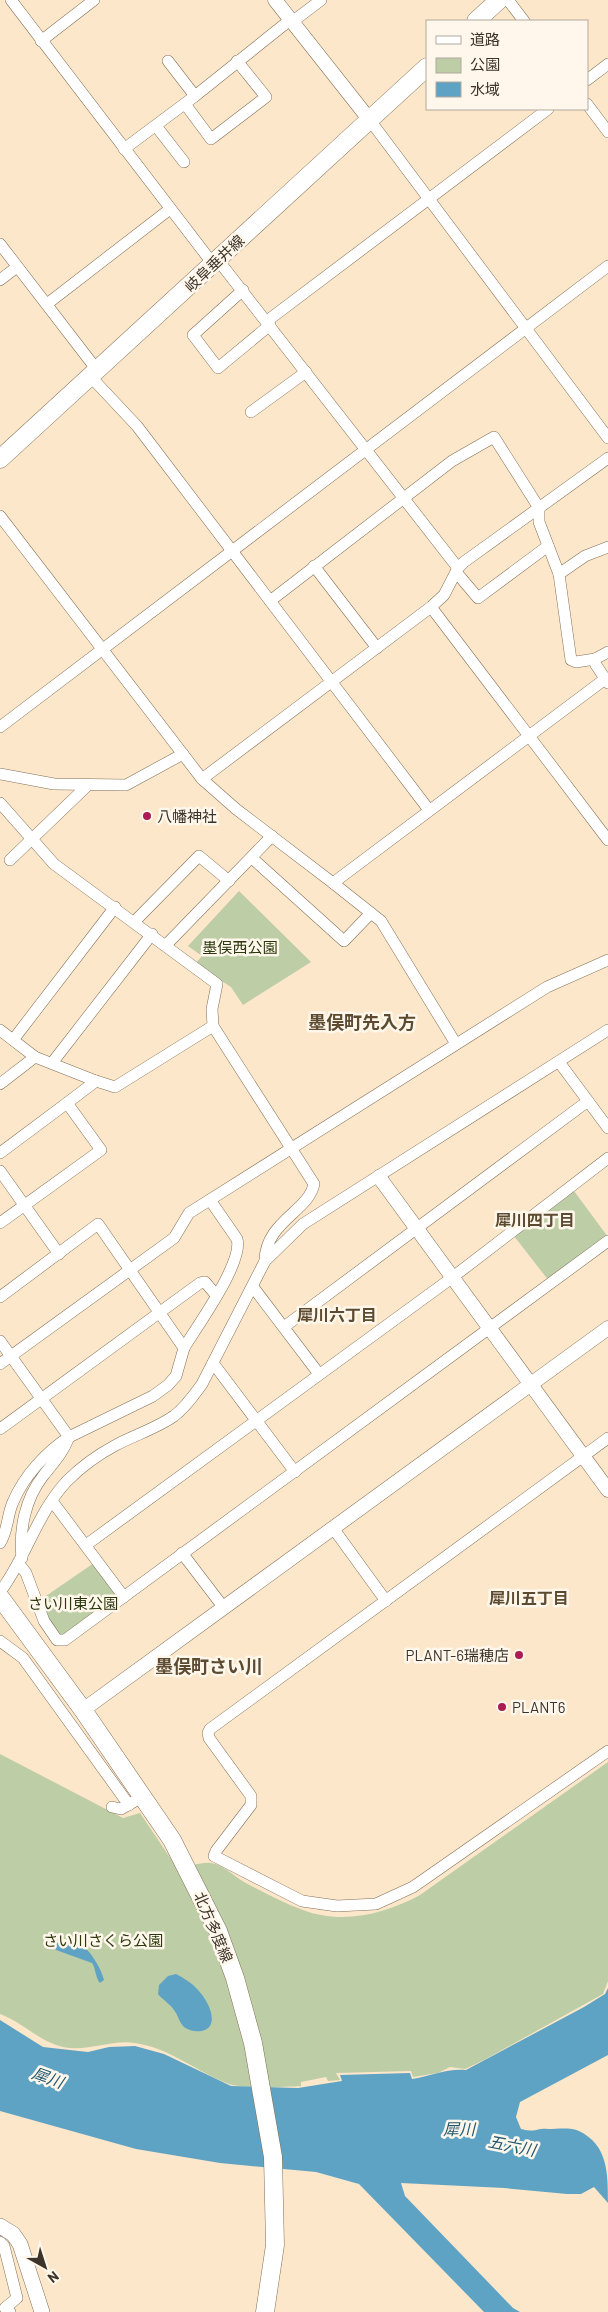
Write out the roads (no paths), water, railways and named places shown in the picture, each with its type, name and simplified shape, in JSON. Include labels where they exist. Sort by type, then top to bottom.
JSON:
[{"type":"main road","points":[[477,20],[499,0]]},
{"type":"main road","name":"岐阜垂井線","points":[[0,459],[426,68]]},
{"type":"main road","name":"北方多度線","points":[[0,1597],[83,1710],[136,1801],[178,1851],[214,1922],[235,1978],[254,2043],[273,2157],[275,2236],[265,2312]]},
{"type":"main road","points":[[0,2226],[14,2234],[20,2244],[42,2312]]},
{"type":"street","points":[[11,0],[170,210],[269,323],[478,598],[548,546]]},
{"type":"street","points":[[41,41],[94,0]]},
{"type":"street","points":[[275,0],[430,199],[608,438]]},
{"type":"street","points":[[124,149],[185,104],[237,61],[321,0]]},
{"type":"street","points":[[508,0],[523,20]]},
{"type":"street","points":[[168,61],[195,96]]},
{"type":"street","points":[[185,104],[212,139],[266,97],[237,61]]},
{"type":"street","points":[[588,79],[608,64]]},
{"type":"street","points":[[588,105],[608,132]]},
{"type":"street","points":[[242,290],[193,336],[218,368],[269,323],[547,110]]},
{"type":"street","points":[[156,126],[184,162]]},
{"type":"street","points":[[47,304],[170,210]]},
{"type":"street","points":[[0,244],[47,304],[94,373],[137,426],[429,810]]},
{"type":"street","points":[[0,727],[608,266]]},
{"type":"street","points":[[0,280],[18,267]]},
{"type":"street","points":[[251,412],[306,372]]},
{"type":"street","points":[[270,601],[452,461],[494,438],[539,508],[539,522],[559,574],[571,660],[576,662],[595,659],[608,652]]},
{"type":"street","points":[[202,779],[431,607],[444,595],[457,570],[608,458]]},
{"type":"street","points":[[0,516],[202,779],[381,921],[456,1044]]},
{"type":"street","points":[[559,574],[585,556],[608,547]]},
{"type":"street","points":[[314,566],[377,648]]},
{"type":"street","points":[[431,607],[608,840]]},
{"type":"street","points":[[333,882],[528,735],[606,681],[596,665],[595,659]]},
{"type":"street","points":[[0,774],[54,784],[126,785],[183,754]]},
{"type":"street","points":[[10,860],[88,785]]},
{"type":"street","points":[[0,803],[54,864],[135,921],[217,984],[212,1009],[212,1026],[314,1184],[313,1189],[270,1238],[265,1251],[265,1261]]},
{"type":"street","points":[[166,945],[272,836]]},
{"type":"street","points":[[135,921],[199,856],[229,881]]},
{"type":"street","points":[[252,858],[344,942],[371,913]]},
{"type":"street","points":[[13,1040],[115,907]]},
{"type":"street","points":[[52,1062],[152,934]]},
{"type":"street","points":[[0,1364],[174,1238],[189,1213],[547,987],[608,960]]},
{"type":"street","points":[[0,1030],[35,1057],[115,1086],[212,1026]]},
{"type":"street","points":[[0,1592],[21,1561],[52,1501],[67,1481],[88,1463],[115,1446],[174,1416],[189,1402],[213,1363],[265,1261],[303,1224],[608,1030]]},
{"type":"street","points":[[0,1084],[35,1057]]},
{"type":"street","points":[[559,1062],[608,1128]]},
{"type":"street","points":[[0,1153],[96,1080]]},
{"type":"street","points":[[284,1327],[588,1101]]},
{"type":"street","points":[[0,1223],[101,1150],[67,1103]]},
{"type":"street","points":[[86,1545],[453,1277],[608,1158]]},
{"type":"street","points":[[0,1171],[23,1206],[59,1254]]},
{"type":"street","points":[[379,1177],[608,1490]]},
{"type":"street","points":[[0,1543],[4,1538],[5,1510],[13,1502],[32,1470],[53,1448],[69,1437],[153,1396],[168,1385],[176,1376],[184,1348],[231,1272],[239,1245],[237,1239],[210,1200]]},
{"type":"street","points":[[0,1297],[98,1224],[184,1348]]},
{"type":"street","points":[[69,1437],[64,1451],[42,1477],[30,1498],[24,1516],[20,1542],[21,1561],[44,1622],[57,1640],[65,1640],[608,1242]]},
{"type":"street","points":[[0,1429],[200,1282],[206,1282],[216,1295]]},
{"type":"street","points":[[253,1287],[319,1374]]},
{"type":"street","points":[[83,1710],[608,1328]]},
{"type":"street","points":[[0,1341],[69,1437]]},
{"type":"street","points":[[213,1363],[295,1472]]},
{"type":"street","points":[[608,1438],[210,1728],[209,1738],[251,1796],[251,1805],[214,1856],[220,1861],[302,1901],[337,1906],[376,1904],[413,1887],[608,1751]]},
{"type":"street","points":[[52,1501],[124,1597]]},
{"type":"street","points":[[333,1528],[386,1601]]},
{"type":"street","points":[[182,1554],[224,1608]]},
{"type":"street","points":[[0,1641],[23,1658],[136,1801],[121,1809],[112,1807]]},
{"type":"street","points":[[0,2242],[4,2246],[17,2298],[5,2311]]},
{"type":"water","points":[[59,1941],[79,1944],[87,1949],[95,1959],[104,1980],[100,1983],[92,1963],[56,1950],[55,1945]]},
{"type":"water","points":[[176,1974],[193,1985],[202,1994],[211,2012],[211,2024],[208,2028],[197,2031],[184,2027],[172,2008],[158,1994],[159,1985],[168,1976]]},
{"type":"water","name":"犀川","points":[[608,1988],[608,2055],[520,2102],[516,2117],[521,2129],[530,2131],[564,2128],[579,2131],[589,2137],[601,2152],[604,2161],[608,2181],[608,2203],[594,2187],[581,2194],[567,2194],[504,2188],[401,2183],[405,2196],[513,2308],[520,2312],[484,2312],[359,2184],[316,2172],[220,2163],[136,2149],[0,2111],[0,2020],[43,2047],[88,2052],[109,2047],[135,2046],[164,2054],[231,2086],[298,2088],[342,2081],[340,2075],[410,2073],[412,2079],[446,2071],[466,2070],[584,2007],[605,1994]]},
{"type":"place","name":"八幡神社","points":[[147,816]]},
{"type":"place","name":"PLANT-6瑞穂店","points":[[519,1655]]},
{"type":"place","name":"PLANT6","points":[[502,1707]]},
{"type":"district","name":"墨俣町先入方","points":[[362,1022]]},
{"type":"district","name":"犀川四丁目","points":[[535,1219]]},
{"type":"district","name":"犀川六丁目","points":[[337,1314]]},
{"type":"district","name":"犀川五丁目","points":[[529,1597]]},
{"type":"district","name":"墨俣町さい川","points":[[209,1666]]},
{"type":"park label","name":"墨俣西公園","points":[[240,947]]},
{"type":"park label","name":"さい川東公園","points":[[73,1603]]},
{"type":"park label","name":"さい川さくら公園","points":[[103,1940]]},
{"type":"water label","name":"五六川","points":[[512,2145]]}]
